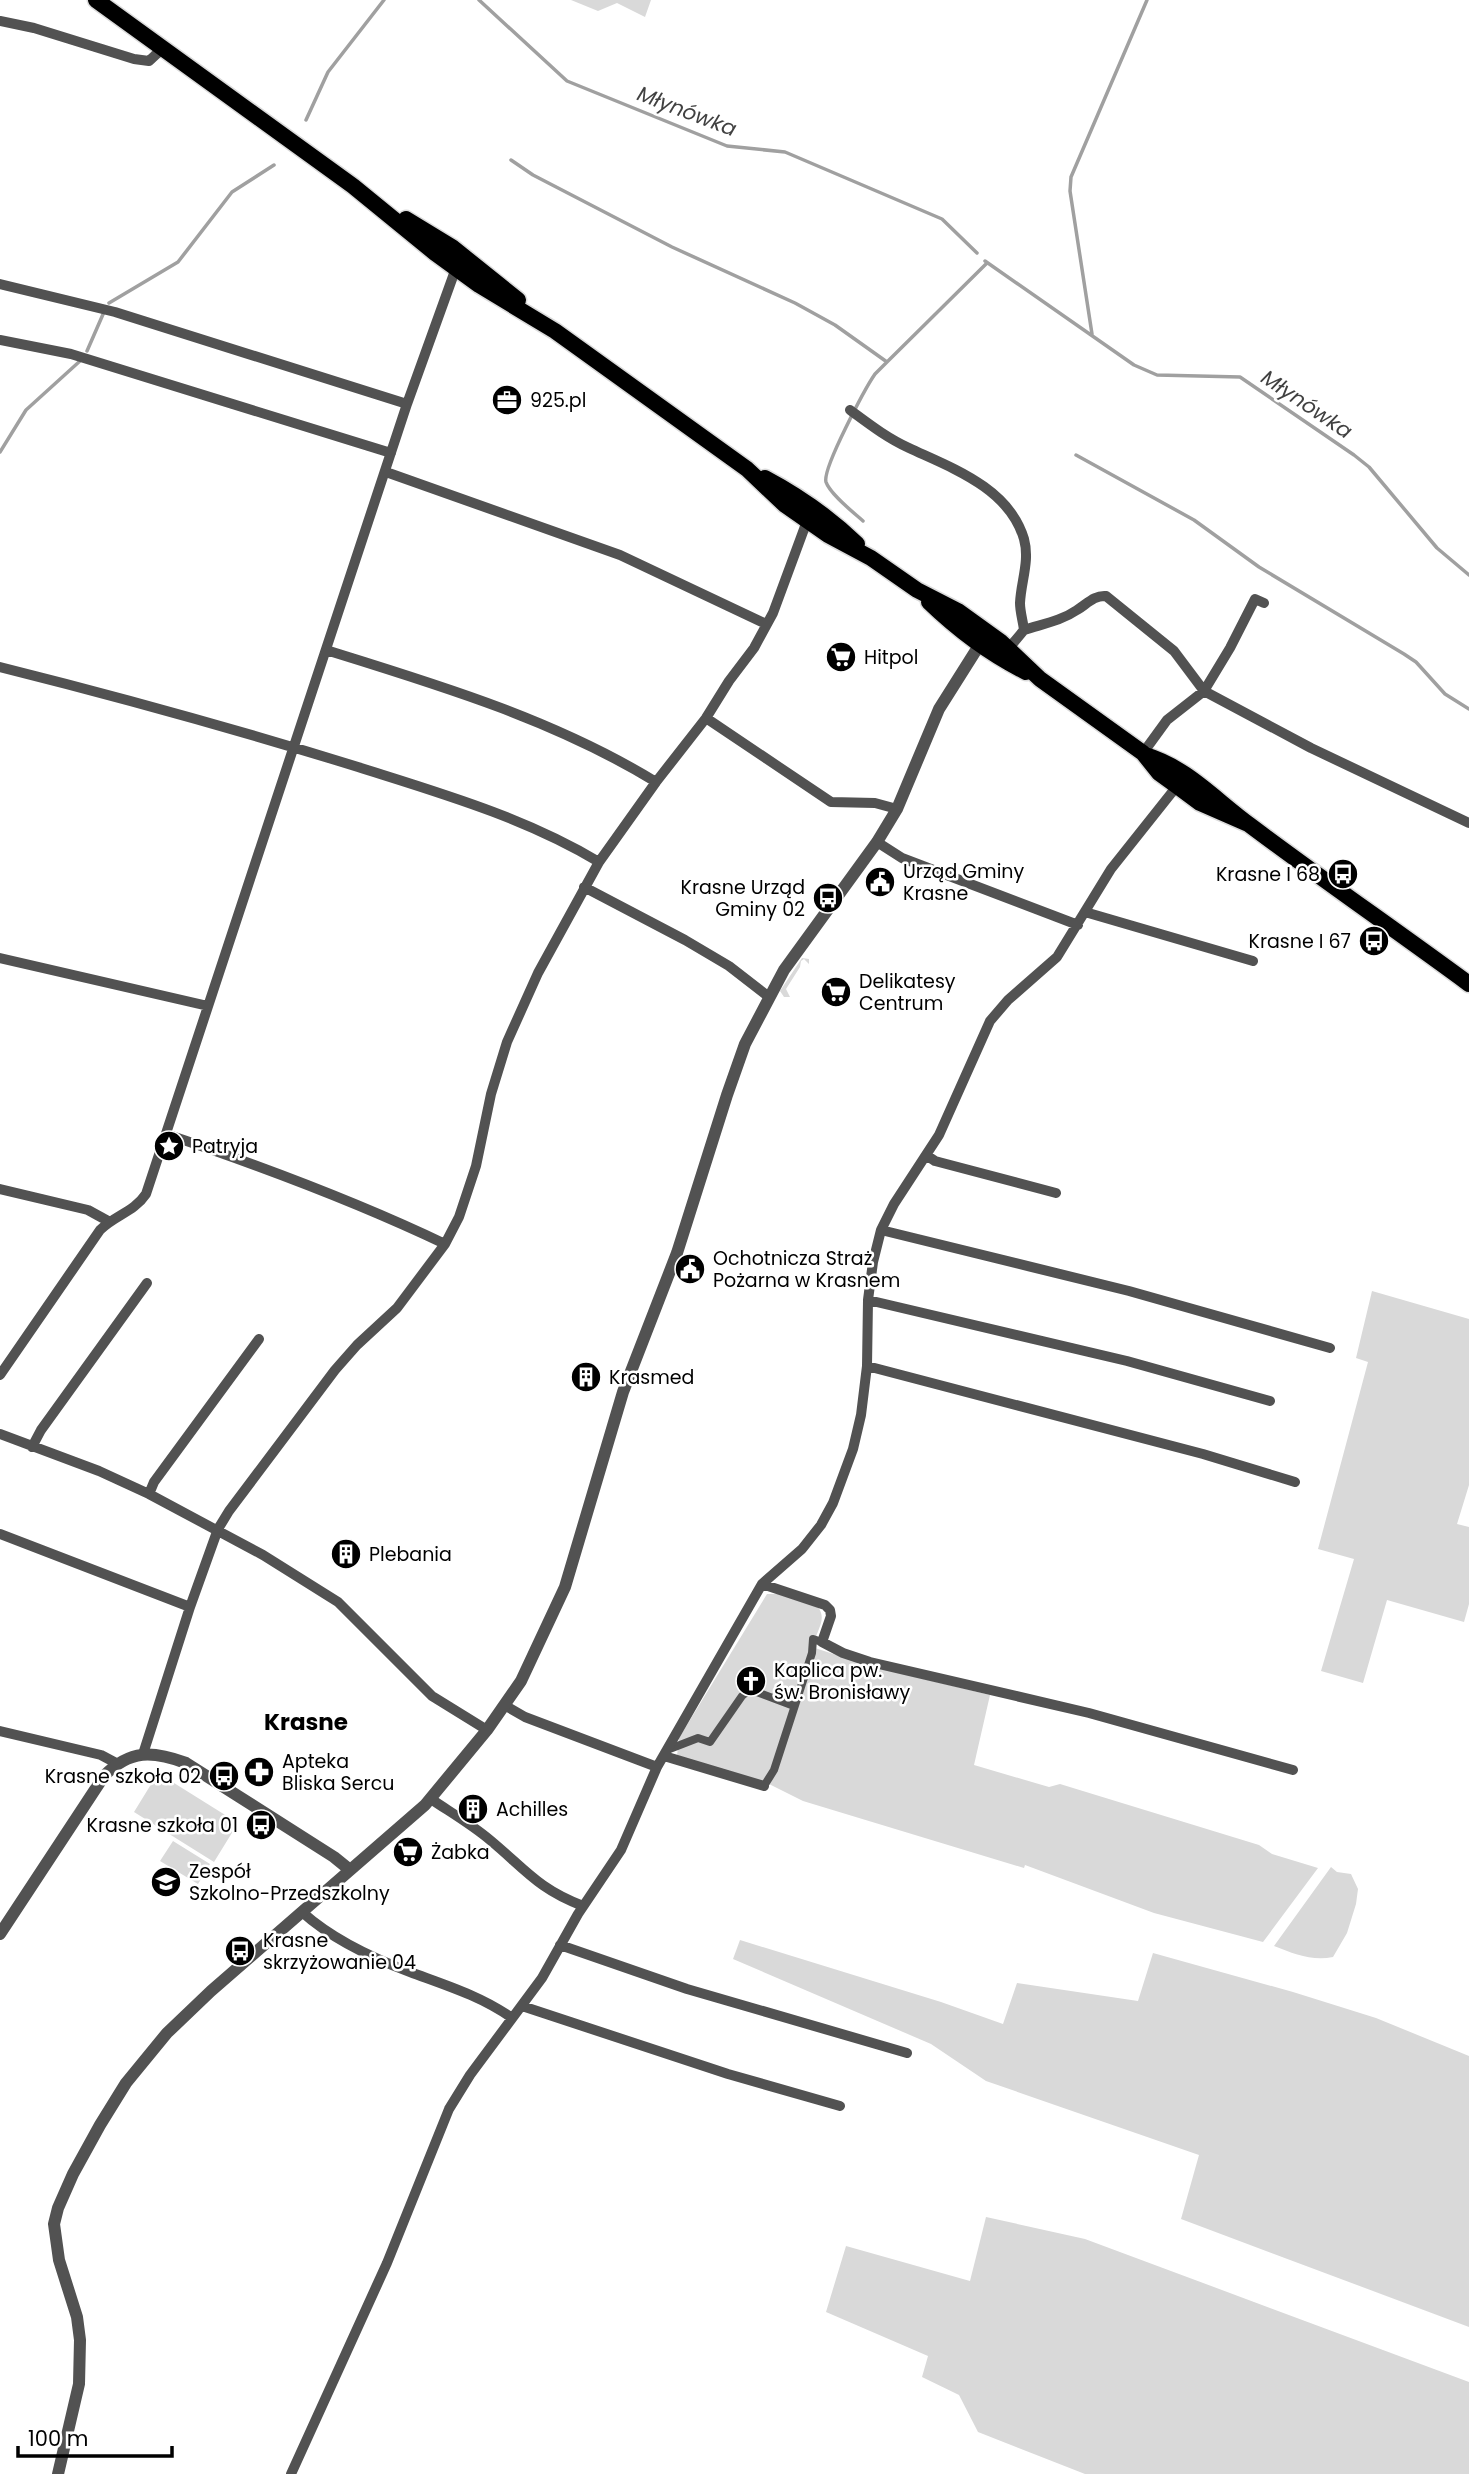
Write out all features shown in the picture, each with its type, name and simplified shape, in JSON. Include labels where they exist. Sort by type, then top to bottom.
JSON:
[{"type":"main road","points":[[96,0],[365,194],[479,285],[555,331]]},
{"type":"main road","points":[[365,194],[452,247],[555,331],[747,469],[799,497],[836,524],[871,558]]},
{"type":"main road","points":[[747,469],[785,505],[807,521],[871,558],[917,590],[973,621],[1005,645],[1040,679],[1144,754],[1173,765],[1248,824],[1469,984]]},
{"type":"main road","points":[[917,590],[950,623],[979,644],[1040,679]]},
{"type":"main road","points":[[1144,754],[1159,773],[1200,803],[1248,824]]},
{"type":"street","points":[[0,21],[34,28],[134,59],[149,61],[163,48]]},
{"type":"street","points":[[0,1376],[100,1230],[108,1221],[129,1212],[146,1194],[407,404],[456,268],[452,247]]},
{"type":"street","points":[[456,268],[471,266],[481,269]]},
{"type":"street","points":[[0,284],[115,312],[407,404]]},
{"type":"street","points":[[0,340],[71,354],[391,453]]},
{"type":"street","points":[[850,410],[886,435],[966,475],[997,497],[1013,513],[1024,539],[1027,560],[1020,606],[1024,630]]},
{"type":"street","points":[[386,472],[620,555],[766,624]]},
{"type":"street","points":[[143,1754],[218,1529],[335,1370],[357,1345],[397,1308],[445,1244],[459,1217],[477,1166],[491,1094],[507,1042],[538,973],[599,862],[706,718],[754,648],[807,521],[799,497]]},
{"type":"street","points":[[807,521],[824,520],[836,524]]},
{"type":"street","points":[[979,644],[1005,645],[1024,630],[1056,621],[1099,595],[1106,596],[1174,651],[1208,695],[1311,748],[1469,822]]},
{"type":"street","points":[[1144,754],[1167,720],[1204,691],[1255,599],[1264,603]]},
{"type":"street","points":[[58,2474],[76,2403],[80,2363],[77,2317],[55,2243],[54,2224],[58,2208],[100,2125],[126,2083],[167,2033],[211,1991],[431,1799],[506,1706],[526,1671],[565,1587],[623,1392],[677,1252],[737,1066],[769,997],[800,947],[877,842],[897,808],[939,709],[979,644],[978,631],[973,621]]},
{"type":"street","points":[[326,650],[523,716],[656,782]]},
{"type":"street","points":[[0,667],[94,690],[294,747],[478,805],[582,851],[599,862]]},
{"type":"street","points":[[706,718],[831,802],[875,803],[897,808]]},
{"type":"street","points":[[291,2474],[387,2263],[449,2109],[470,2075],[522,2006],[621,1850],[657,1767],[762,1584],[802,1549],[821,1525],[833,1503],[853,1449],[861,1415],[867,1366],[873,1262],[881,1230],[894,1204],[939,1135],[990,1021],[1008,1000],[1058,957],[1119,859],[1177,786],[1178,775],[1173,765]]},
{"type":"street","points":[[1177,786],[1205,788]]},
{"type":"street","points":[[877,842],[902,858],[1078,925]]},
{"type":"street","points":[[584,887],[729,966],[769,997]]},
{"type":"street","points":[[1085,912],[1253,961]]},
{"type":"street","points":[[0,958],[208,1006]]},
{"type":"street","points":[[166,1134],[243,1159],[389,1217],[445,1244]]},
{"type":"street","points":[[926,1155],[935,1161],[1056,1193]]},
{"type":"street","points":[[0,1189],[88,1210],[108,1221]]},
{"type":"street","points":[[881,1230],[1129,1291],[1330,1348]]},
{"type":"street","points":[[32,1447],[41,1430],[147,1283]]},
{"type":"street","points":[[869,1300],[1127,1361],[1270,1401]]},
{"type":"street","points":[[149,1494],[154,1482],[259,1339]]},
{"type":"street","points":[[867,1366],[1203,1454],[1295,1482]]},
{"type":"street","points":[[0,1434],[99,1471],[218,1529],[338,1602],[432,1696],[487,1730]]},
{"type":"street","points":[[0,1534],[190,1607]]},
{"type":"street","points":[[762,1584],[825,1605],[831,1616],[822,1642]]},
{"type":"street","points":[[665,1753],[764,1786],[775,1770],[812,1653],[813,1639],[843,1653],[881,1665],[1089,1713],[1293,1770]]},
{"type":"street","points":[[665,1753],[698,1738],[710,1742],[747,1692],[754,1691],[794,1706]]},
{"type":"street","points":[[506,1706],[525,1717],[657,1767]]},
{"type":"street","points":[[0,1731],[101,1755],[117,1763]]},
{"type":"street","points":[[0,1934],[93,1793],[117,1763],[143,1754],[169,1757],[186,1763],[334,1857],[350,1870]]},
{"type":"street","points":[[431,1799],[488,1838],[538,1884],[558,1897],[583,1906]]},
{"type":"street","points":[[302,1912],[320,1929],[406,1970],[477,1997],[512,2018]]},
{"type":"street","points":[[560,1945],[687,1989],[907,2053]]},
{"type":"street","points":[[522,2006],[677,2058],[840,2106]]},
{"type":"shaded area","points":[[571,0],[651,0],[645,17],[617,3],[598,11]]},
{"type":"shaded area","points":[[802,958],[809,959],[809,964],[804,959],[801,961],[786,989],[790,997],[784,997],[780,991]]},
{"type":"shaded area","points":[[1372,1291],[1469,1319],[1469,1485],[1457,1524],[1469,1527],[1469,1604],[1464,1622],[1387,1600],[1363,1683],[1321,1671],[1354,1559],[1318,1549],[1368,1362],[1356,1358]]},
{"type":"shaded area","points":[[767,1594],[778,1594],[818,1607],[822,1618],[815,1648],[870,1666],[990,1695],[974,1765],[1049,1787],[1060,1784],[1259,1845],[1272,1854],[1318,1868],[1263,1942],[1154,1913],[1025,1865],[1024,1868],[803,1801],[763,1781],[756,1782],[677,1756],[679,1738]]},
{"type":"shaded area","points":[[158,1773],[238,1823],[214,1862],[134,1812]]},
{"type":"shaded area","points":[[173,1841],[210,1864],[198,1884],[160,1861]]},
{"type":"shaded area","points":[[1331,1867],[1337,1872],[1351,1874],[1358,1889],[1347,1933],[1333,1957],[1310,1957],[1274,1946]]},
{"type":"shaded area","points":[[740,1940],[1003,2024],[1017,1983],[1138,2001],[1153,1953],[1376,2018],[1469,2056],[1469,2327],[1181,2219],[1199,2155],[986,2081],[931,2044],[733,1959]]},
{"type":"shaded area","points":[[986,2217],[1085,2239],[1469,2382],[1469,2474],[1085,2474],[978,2432],[959,2395],[922,2377],[928,2356],[826,2312],[846,2246],[970,2281]]},
{"type":"waterway","points":[[306,120],[328,72],[384,0]]},
{"type":"waterway","name":"Młynówka","points":[[479,0],[567,81],[727,146],[785,152],[942,219],[977,253]]},
{"type":"waterway","points":[[1092,334],[1070,191],[1071,177],[1147,0]]},
{"type":"waterway","points":[[511,160],[533,175],[672,247],[795,303],[835,325],[887,362],[987,263]]},
{"type":"waterway","points":[[109,303],[178,262],[232,192],[274,165]]},
{"type":"waterway","name":"Młynówka","points":[[985,261],[1134,365],[1157,375],[1240,377],[1369,467],[1437,548],[1469,575]]},
{"type":"waterway","points":[[87,351],[104,312]]},
{"type":"waterway","points":[[0,452],[26,410],[80,361]]},
{"type":"waterway","points":[[863,521],[832,492],[826,482],[827,474],[837,446],[863,395],[875,374],[887,362]]},
{"type":"waterway","points":[[1076,455],[1194,520],[1259,567],[1404,654],[1416,662],[1445,694],[1469,709]]},
{"type":"place","name":"925.pl","points":[[507,400]]},
{"type":"place","name":"Hitpol","points":[[841,657]]},
{"type":"place","name":"Krasne I 68","points":[[1343,874]]},
{"type":"place","name":"Urząd Gminy Krasne","points":[[880,882]]},
{"type":"place","name":"Krasne Urząd Gminy 02","points":[[828,898]]},
{"type":"place","name":"Krasne I 67","points":[[1374,941]]},
{"type":"place","name":"Delikatesy Centrum","points":[[836,992]]},
{"type":"place","name":"Patryja","points":[[169,1146]]},
{"type":"place","name":"Ochotnicza Straż Pożarna w Krasnem","points":[[690,1269]]},
{"type":"place","name":"Krasmed","points":[[586,1377]]},
{"type":"place","name":"Plebania","points":[[346,1554]]},
{"type":"place","name":"Kaplica pw. św. Bronisławy","points":[[751,1681]]},
{"type":"place","name":"Apteka Bliska Sercu","points":[[259,1772]]},
{"type":"place","name":"Krasne szkoła 02","points":[[224,1776]]},
{"type":"place","name":"Achilles","points":[[473,1809]]},
{"type":"place","name":"Krasne szkoła 01","points":[[261,1825]]},
{"type":"place","name":"Żabka","points":[[408,1852]]},
{"type":"place","name":"Zespół Szkolno-Przedszkolny","points":[[166,1882]]},
{"type":"place","name":"Krasne skrzyżowanie 04","points":[[240,1951]]},
{"type":"district","name":"Krasne","points":[[306,1722]]}]
